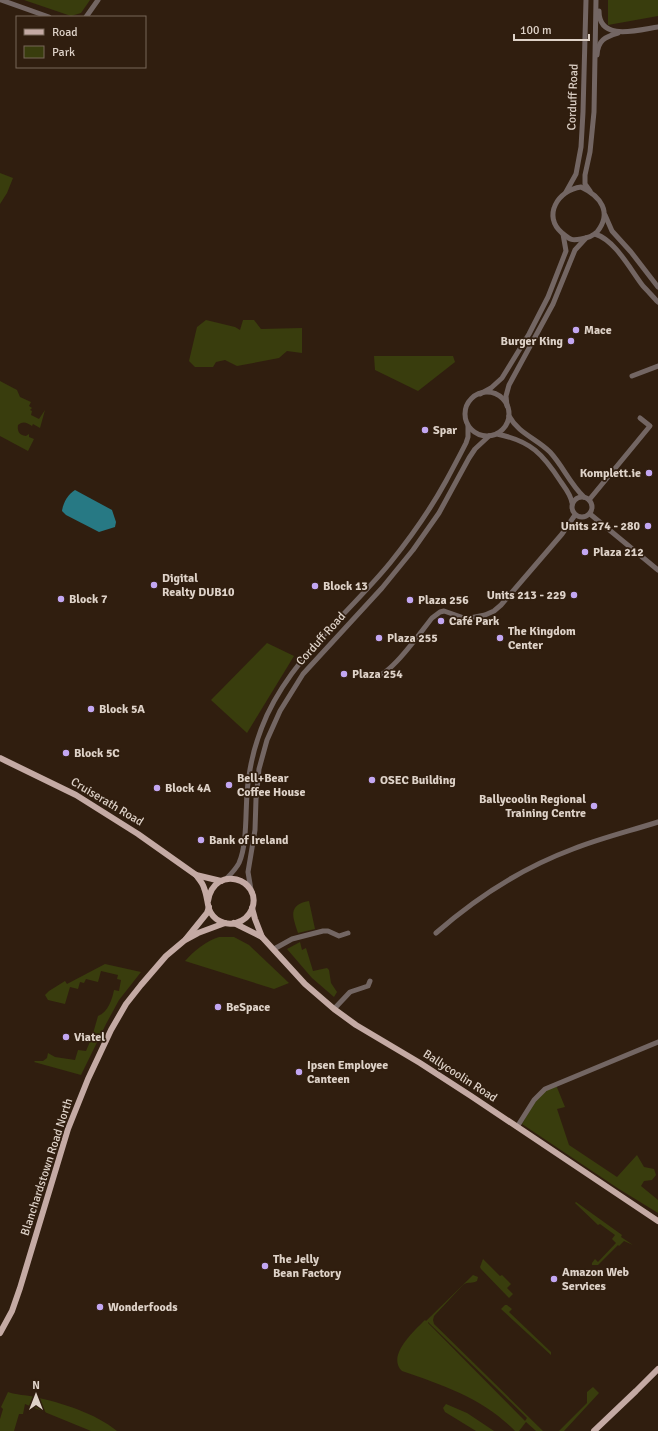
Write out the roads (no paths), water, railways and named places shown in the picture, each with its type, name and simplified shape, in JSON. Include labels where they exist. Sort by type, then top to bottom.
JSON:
[{"type":"main road","name":"Cruiserath Road","points":[[0,758],[76,795],[138,834],[196,875],[204,887],[208,904]]},
{"type":"main road","name":"Cruiserath Road","points":[[196,875],[223,880]]},
{"type":"main road","points":[[223,880],[239,880],[246,884],[251,891],[253,896],[252,908],[246,918],[234,923],[225,923],[217,919],[210,911],[208,904],[209,894],[212,888],[223,880]]},
{"type":"main road","name":"Blanchardstown Road North","points":[[0,1332],[12,1311],[20,1288],[68,1129],[88,1079],[111,1030],[126,1004],[153,970],[166,956],[185,940],[207,913],[208,904]]},
{"type":"main road","name":"Ballycoolin Road","points":[[252,908],[262,937]]},
{"type":"main road","name":"Blanchardstown Road North","points":[[185,940],[198,933],[225,923]]},
{"type":"main road","name":"Ballycoolin Road","points":[[234,923],[262,937],[306,984],[334,1009],[356,1025],[420,1063],[658,1221]]},
{"type":"main road","points":[[594,1431],[658,1368]]},
{"type":"street","points":[[1,0],[46,16]]},
{"type":"street","points":[[87,16],[98,0]]},
{"type":"street","name":"Corduff Road","points":[[566,192],[576,174],[581,147],[586,0]]},
{"type":"street","points":[[597,0],[599,16],[603,26],[609,31],[623,32]]},
{"type":"street","name":"Corduff Road","points":[[590,191],[585,184],[585,175],[590,152],[595,86],[597,0]]},
{"type":"street","points":[[595,86],[598,52],[600,45],[606,37],[623,32],[658,27]]},
{"type":"street","points":[[604,214],[602,224],[595,234],[576,240],[568,239],[558,229],[554,221],[553,208],[566,192],[574,188],[581,187],[590,191],[600,200],[604,214],[612,231],[631,252],[658,287]]},
{"type":"street","points":[[508,416],[515,426],[540,443],[550,453],[576,490],[589,500],[592,508],[588,516],[581,518],[575,515],[572,510],[570,494],[545,458],[521,441],[507,435],[497,434],[489,436],[477,434],[468,426],[465,417],[466,406],[472,398],[491,388],[502,378],[529,334],[548,297],[566,251],[563,234]]},
{"type":"street","points":[[595,234],[603,236],[611,244],[643,286],[658,302]]},
{"type":"street","points":[[497,434],[505,426],[508,416],[506,396],[509,385],[553,304],[575,250],[586,238]]},
{"type":"street","points":[[632,376],[658,366]]},
{"type":"street","points":[[480,394],[492,393],[498,396],[507,406]]},
{"type":"street","points":[[589,500],[650,426],[640,418]]},
{"type":"street","name":"Corduff Road","points":[[223,880],[236,868],[242,854],[247,787],[251,762],[260,731],[272,704],[293,672],[329,629],[374,582],[418,526],[447,480],[466,443],[468,437],[468,426]]},
{"type":"street","name":"Corduff Road","points":[[251,891],[248,872],[255,830],[259,769],[267,740],[280,711],[303,674],[382,588],[413,550],[446,501],[469,458],[489,436]]},
{"type":"street","points":[[572,503],[577,498],[584,497]]},
{"type":"street","points":[[590,514],[658,570]]},
{"type":"street","points":[[376,676],[391,668],[432,618],[440,612],[447,611],[464,618],[475,618],[485,615],[501,605],[562,534],[575,515]]},
{"type":"street","points":[[436,933],[456,915],[491,890],[529,868],[585,844],[658,822]]},
{"type":"street","points":[[274,949],[292,939],[323,931],[339,936],[348,933]]},
{"type":"street","points":[[334,1009],[350,992],[368,986],[370,981]]},
{"type":"street","points":[[517,1127],[534,1100],[545,1089],[658,1042]]},
{"type":"water","points":[[75,490],[112,510],[116,522],[115,527],[99,532],[66,515],[62,511],[63,505],[68,496]]},
{"type":"place","name":"Mace","points":[[576,330]]},
{"type":"place","name":"Burger King","points":[[571,341]]},
{"type":"place","name":"Spar","points":[[425,430]]},
{"type":"place","name":"Komplett.ie","points":[[649,473]]},
{"type":"place","name":"Units 274 - 280","points":[[648,526]]},
{"type":"place","name":"Plaza 212","points":[[585,552]]},
{"type":"place","name":"Digital Realty DUB10","points":[[154,585]]},
{"type":"place","name":"Block 13","points":[[315,586]]},
{"type":"place","name":"Units 213 - 229","points":[[574,595]]},
{"type":"place","name":"Block 7","points":[[61,599]]},
{"type":"place","name":"Plaza 256","points":[[410,600]]},
{"type":"place","name":"Café Park","points":[[441,621]]},
{"type":"place","name":"Plaza 255","points":[[379,638]]},
{"type":"place","name":"The Kingdom Center","points":[[500,638]]},
{"type":"place","name":"Plaza 254","points":[[344,674]]},
{"type":"place","name":"Block 5A","points":[[91,709]]},
{"type":"place","name":"Block 5C","points":[[66,753]]},
{"type":"place","name":"OSEC Building","points":[[372,780]]},
{"type":"place","name":"Bell+Bear Coffee House","points":[[229,785]]},
{"type":"place","name":"Block 4A","points":[[157,788]]},
{"type":"place","name":"Ballycoolin Regional Training Centre","points":[[594,806]]},
{"type":"place","name":"Bank of Ireland","points":[[201,840]]},
{"type":"place","name":"BeSpace","points":[[218,1007]]},
{"type":"place","name":"Viatel","points":[[66,1037]]},
{"type":"place","name":"Ipsen Employee Canteen","points":[[299,1072]]},
{"type":"place","name":"The Jelly Bean Factory","points":[[265,1266]]},
{"type":"place","name":"Amazon Web Services","points":[[554,1279]]},
{"type":"place","name":"Wonderfoods","points":[[100,1307]]}]
